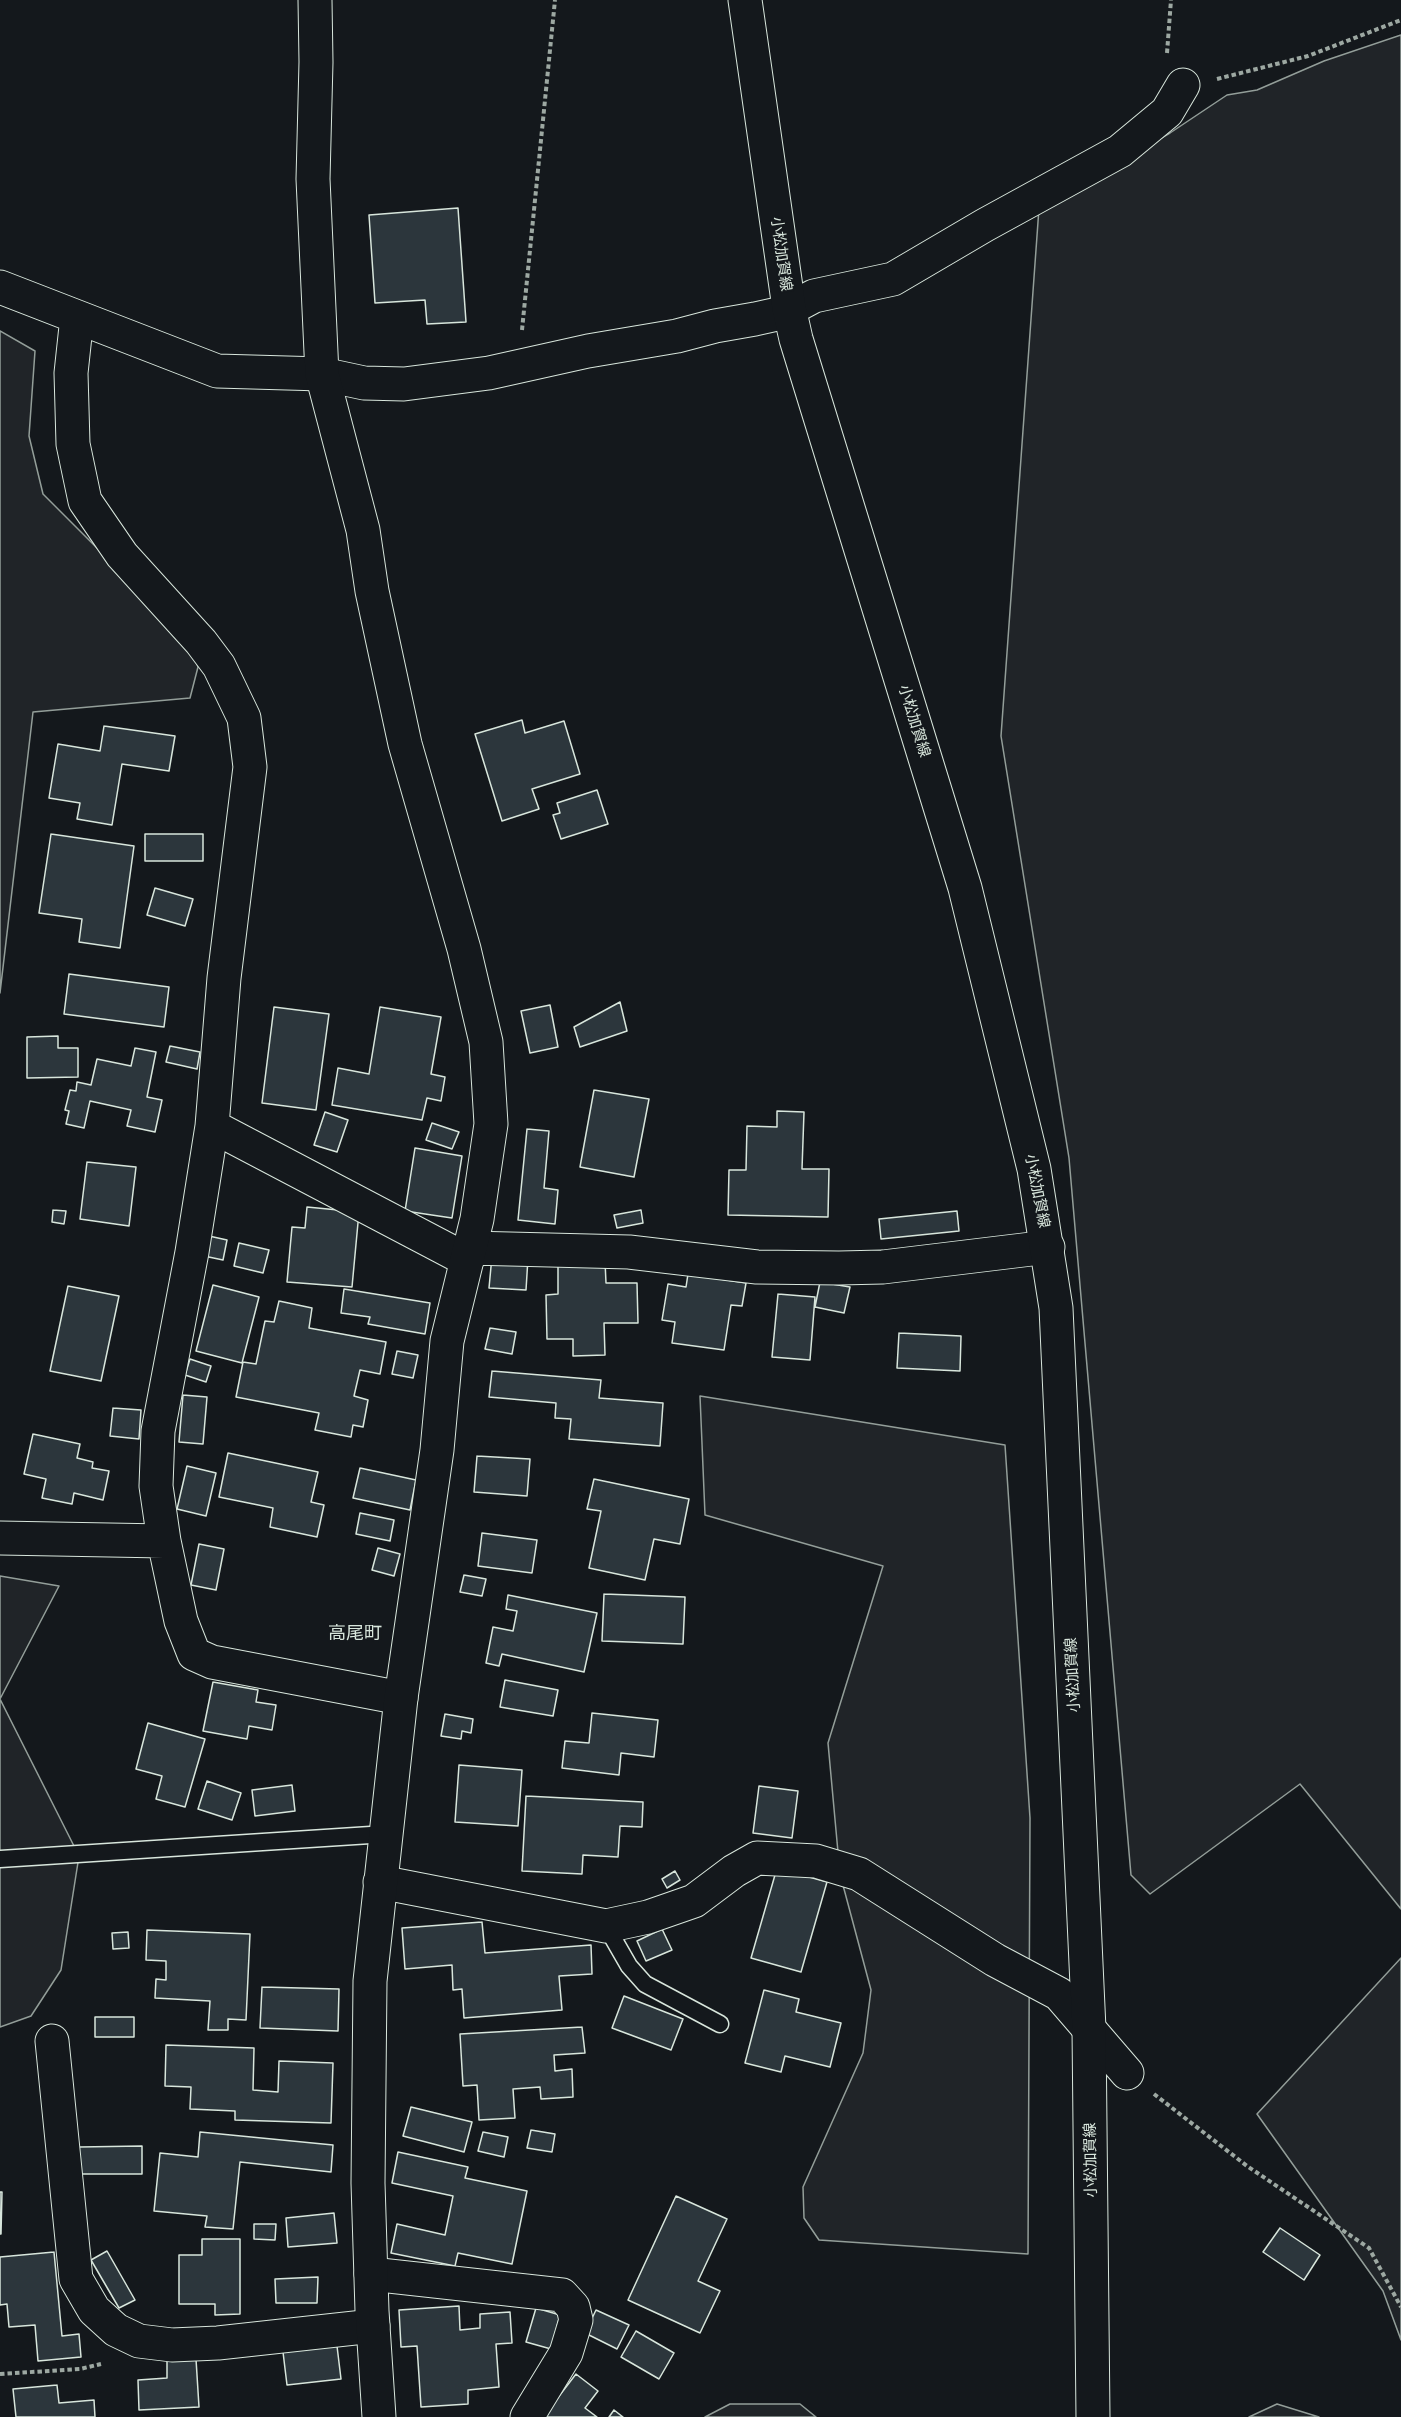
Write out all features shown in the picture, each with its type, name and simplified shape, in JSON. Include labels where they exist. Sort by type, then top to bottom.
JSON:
[{"type":"street","points":[[315,0],[313,179],[322,374],[363,530],[372,591],[405,744],[464,949],[486,1041],[491,1124],[477,1219],[447,1341],[437,1450],[401,1698],[370,1981],[368,2183],[379,2417]]},
{"type":"street","name":"小松加賀線","points":[[745,0],[789,308],[796,339],[966,888],[1034,1169],[1056,1308],[1089,2029],[1093,2417]]},
{"type":"street","points":[[0,287],[216,371],[322,374],[363,383],[404,384],[489,373],[782,313],[814,296],[893,279],[985,225],[1120,151],[1167,112],[1183,86]]},
{"type":"street","points":[[77,317],[71,373],[73,444],[84,501],[122,555],[201,642],[219,666],[243,717],[250,767],[223,986],[212,1126],[192,1252],[158,1431],[156,1486],[164,1541],[181,1621],[194,1654],[212,1662],[401,1698]]},
{"type":"street","points":[[212,1126],[468,1254],[629,1252],[757,1267],[883,1268],[1047,1247]]},
{"type":"street","points":[[0,1538],[164,1541]]},
{"type":"street","points":[[380,1882],[606,1926],[648,1917],[694,1901],[757,1858],[816,1861],[859,1874],[995,1960],[1059,1994],[1127,2073]]},
{"type":"street","points":[[52,2041],[76,2279],[94,2310],[116,2330],[139,2341],[172,2345],[218,2343],[373,2326]]},
{"type":"street","points":[[371,2274],[562,2295],[573,2307],[576,2320],[566,2353],[527,2417]]},
{"type":"lane","points":[[0,1859],[386,1834]]},
{"type":"lane","points":[[606,1926],[629,1966],[645,1984],[720,2024]]},
{"type":"path","points":[[518,366],[555,0]]},
{"type":"path","points":[[1171,0],[1166,47],[1170,74],[1183,86],[1308,56],[1401,20]]},
{"type":"path","points":[[1127,2073],[1247,2166],[1369,2248],[1401,2307]]},
{"type":"path","points":[[0,2374],[80,2369],[106,2363],[129,2350],[139,2341]]},
{"type":"shaded area","points":[[1401,35],[1401,1909],[1300,1784],[1150,1894],[1131,1875],[1069,1158],[1001,736],[1039,208],[1170,133],[1227,95],[1257,90],[1324,61]]},
{"type":"shaded area","points":[[0,331],[35,351],[29,436],[43,494],[188,639],[198,667],[190,698],[33,712],[0,993]]},
{"type":"shaded area","points":[[700,1396],[1005,1445],[1030,1818],[1028,2254],[819,2240],[804,2218],[803,2187],[863,2053],[871,1990],[840,1874],[828,1743],[883,1566],[705,1515]]},
{"type":"shaded area","points":[[0,1576],[59,1586],[0,1699]]},
{"type":"shaded area","points":[[0,1699],[79,1856],[61,1970],[31,2016],[0,2027]]},
{"type":"shaded area","points":[[1401,1958],[1401,2340],[1383,2291],[1257,2114]]},
{"type":"shaded area","points":[[730,2404],[800,2404],[816,2417],[705,2417]]},
{"type":"shaded area","points":[[1277,2404],[1319,2417],[1249,2417]]},
{"type":"building","points":[[458,208],[466,322],[427,324],[425,300],[375,303],[369,215]]},
{"type":"building","points":[[522,720],[525,733],[564,721],[580,774],[532,789],[539,809],[502,821],[475,734]]},
{"type":"building","points":[[104,726],[175,736],[169,771],[122,764],[112,825],[77,819],[80,803],[49,798],[58,744],[100,751]]},
{"type":"building","points":[[597,790],[608,824],[561,839],[553,815],[560,813],[557,803]]},
{"type":"building","points":[[51,834],[134,846],[120,948],[79,942],[82,919],[39,913]]},
{"type":"building","points":[[145,834],[203,834],[203,861],[145,861]]},
{"type":"building","points":[[155,888],[193,899],[185,926],[147,915]]},
{"type":"building","points":[[69,974],[169,987],[164,1027],[64,1014]]},
{"type":"building","points":[[620,1002],[627,1031],[580,1047],[574,1027]]},
{"type":"building","points":[[550,1005],[558,1047],[530,1053],[521,1011]]},
{"type":"building","points":[[274,1007],[329,1014],[316,1110],[262,1103]]},
{"type":"building","points":[[380,1007],[441,1017],[431,1074],[445,1077],[441,1101],[427,1098],[422,1120],[332,1105],[338,1068],[369,1074]]},
{"type":"building","points":[[58,1036],[58,1048],[78,1048],[78,1077],[27,1078],[27,1037]]},
{"type":"building","points":[[170,1046],[200,1052],[197,1069],[166,1062]]},
{"type":"building","points":[[135,1048],[156,1052],[147,1097],[162,1100],[155,1132],[127,1126],[131,1110],[90,1101],[84,1128],[66,1124],[69,1111],[65,1110],[70,1090],[76,1091],[77,1082],[91,1085],[97,1059],[131,1066]]},
{"type":"building","points":[[594,1090],[649,1099],[634,1177],[580,1167]]},
{"type":"building","points":[[777,1111],[804,1112],[802,1169],[829,1169],[828,1217],[728,1215],[729,1170],[746,1170],[747,1126],[777,1127]]},
{"type":"building","points":[[325,1112],[348,1120],[337,1152],[314,1145]]},
{"type":"building","points":[[432,1123],[459,1132],[452,1149],[426,1140]]},
{"type":"building","points":[[527,1129],[549,1131],[544,1188],[558,1190],[555,1224],[518,1220]]},
{"type":"building","points":[[415,1148],[462,1156],[452,1218],[405,1211]]},
{"type":"building","points":[[87,1162],[136,1167],[129,1226],[80,1219]]},
{"type":"building","points":[[307,1207],[359,1212],[352,1287],[287,1282],[292,1227],[305,1228]]},
{"type":"building","points":[[53,1210],[66,1211],[64,1224],[52,1222]]},
{"type":"building","points":[[641,1210],[643,1223],[617,1228],[614,1215]]},
{"type":"building","points":[[957,1211],[959,1231],[881,1239],[879,1219]]},
{"type":"building","points":[[209,1236],[227,1240],[223,1260],[204,1256]]},
{"type":"building","points":[[239,1243],[269,1250],[263,1273],[234,1266]]},
{"type":"building","points":[[492,1256],[528,1258],[526,1290],[489,1288]]},
{"type":"building","points":[[605,1261],[606,1283],[637,1283],[638,1323],[604,1323],[605,1355],[573,1356],[573,1339],[547,1339],[546,1295],[558,1294],[558,1262]]},
{"type":"building","points":[[688,1274],[746,1283],[742,1306],[731,1305],[724,1350],[672,1343],[675,1322],[662,1320],[668,1284],[686,1287]]},
{"type":"building","points":[[820,1282],[850,1287],[844,1313],[815,1307]]},
{"type":"building","points":[[213,1285],[259,1297],[242,1363],[196,1351]]},
{"type":"building","points":[[68,1286],[119,1296],[101,1381],[50,1371]]},
{"type":"building","points":[[344,1289],[430,1303],[425,1334],[368,1324],[370,1317],[341,1313]]},
{"type":"building","points":[[778,1294],[815,1297],[810,1360],[772,1357]]},
{"type":"building","points":[[279,1301],[312,1308],[309,1328],[386,1342],[380,1374],[360,1370],[354,1396],[368,1400],[363,1427],[353,1425],[351,1437],[315,1430],[319,1413],[236,1397],[243,1362],[256,1364],[265,1321],[274,1322]]},
{"type":"building","points":[[490,1328],[516,1332],[512,1354],[485,1349]]},
{"type":"building","points":[[899,1333],[961,1336],[960,1371],[897,1368]]},
{"type":"building","points":[[397,1351],[418,1355],[413,1378],[392,1374]]},
{"type":"building","points":[[190,1359],[211,1366],[206,1382],[185,1375]]},
{"type":"building","points":[[492,1371],[601,1380],[599,1398],[663,1403],[660,1446],[569,1439],[571,1419],[555,1418],[556,1403],[489,1397]]},
{"type":"building","points":[[183,1395],[207,1397],[203,1444],[179,1442]]},
{"type":"building","points":[[113,1408],[141,1410],[139,1439],[110,1436]]},
{"type":"building","points":[[33,1434],[80,1444],[77,1458],[93,1462],[92,1468],[109,1471],[103,1500],[74,1493],[72,1504],[42,1498],[46,1479],[24,1474]]},
{"type":"building","points":[[228,1453],[318,1472],[311,1502],[324,1505],[317,1537],[270,1527],[273,1508],[219,1497]]},
{"type":"building","points":[[477,1456],[530,1459],[527,1496],[474,1492]]},
{"type":"building","points":[[187,1466],[216,1473],[206,1516],[177,1509]]},
{"type":"building","points":[[360,1468],[416,1480],[410,1510],[353,1498]]},
{"type":"building","points":[[594,1479],[689,1499],[680,1544],[654,1539],[645,1580],[589,1568],[601,1511],[587,1509]]},
{"type":"building","points":[[360,1513],[394,1520],[390,1541],[356,1534]]},
{"type":"building","points":[[482,1533],[537,1540],[532,1573],[478,1566]]},
{"type":"building","points":[[199,1544],[224,1549],[216,1590],[191,1585]]},
{"type":"building","points":[[378,1548],[400,1554],[394,1576],[372,1570]]},
{"type":"building","points":[[464,1575],[486,1579],[482,1596],[460,1592]]},
{"type":"building","points":[[604,1594],[685,1597],[683,1644],[602,1641]]},
{"type":"building","points":[[508,1595],[597,1613],[584,1672],[502,1654],[499,1666],[486,1663],[493,1627],[513,1631],[517,1611],[506,1609]]},
{"type":"building","points":[[505,1680],[558,1690],[553,1716],[500,1707]]},
{"type":"building","points":[[213,1682],[258,1690],[256,1702],[276,1705],[272,1730],[249,1726],[247,1739],[203,1731]]},
{"type":"building","points":[[592,1713],[658,1720],[654,1757],[621,1753],[619,1775],[562,1768],[565,1741],[589,1743]]},
{"type":"building","points":[[445,1714],[473,1719],[471,1733],[462,1731],[461,1739],[441,1736]]},
{"type":"building","points":[[148,1723],[205,1739],[185,1807],[156,1799],[162,1776],[136,1769]]},
{"type":"building","points":[[459,1765],[522,1770],[518,1826],[455,1822]]},
{"type":"building","points":[[207,1781],[241,1793],[232,1820],[198,1809]]},
{"type":"building","points":[[292,1785],[295,1811],[255,1816],[252,1790]]},
{"type":"building","points":[[759,1786],[798,1791],[792,1838],[753,1833]]},
{"type":"building","points":[[526,1796],[643,1802],[642,1827],[620,1826],[618,1857],[583,1855],[582,1874],[522,1871]]},
{"type":"building","points":[[777,1868],[827,1882],[801,1972],[751,1958]]},
{"type":"building","points":[[675,1871],[680,1880],[667,1888],[662,1879]]},
{"type":"building","points":[[482,1922],[485,1953],[591,1945],[592,1974],[559,1976],[562,2010],[464,2018],[462,1989],[453,1990],[452,1965],[405,1969],[402,1928]]},
{"type":"building","points":[[662,1929],[672,1950],[646,1961],[637,1941]]},
{"type":"building","points":[[147,1930],[250,1934],[246,2020],[228,2019],[228,2030],[208,2030],[210,2001],[155,1998],[156,1979],[166,1980],[166,1961],[146,1960]]},
{"type":"building","points":[[128,1932],[129,1948],[113,1949],[112,1933]]},
{"type":"building","points":[[262,1987],[339,1989],[338,2031],[260,2028]]},
{"type":"building","points":[[764,1990],[799,1999],[796,2012],[841,2023],[830,2067],[785,2056],[781,2072],[745,2063]]},
{"type":"building","points":[[624,1996],[683,2019],[671,2050],[612,2028]]},
{"type":"building","points":[[95,2017],[134,2017],[134,2037],[95,2037]]},
{"type":"building","points":[[582,2027],[585,2053],[554,2055],[555,2071],[572,2069],[573,2097],[541,2099],[540,2087],[513,2089],[515,2118],[479,2120],[477,2085],[463,2086],[460,2034]]},
{"type":"building","points":[[166,2045],[254,2048],[253,2090],[278,2092],[279,2061],[333,2063],[331,2123],[235,2120],[235,2111],[190,2109],[191,2087],[165,2086]]},
{"type":"building","points":[[411,2107],[472,2122],[464,2152],[403,2136]]},
{"type":"building","points":[[531,2130],[555,2134],[552,2152],[527,2148]]},
{"type":"building","points":[[200,2132],[333,2145],[331,2172],[240,2162],[233,2229],[205,2227],[207,2216],[154,2211],[160,2153],[198,2157]]},
{"type":"building","points":[[483,2132],[508,2137],[504,2157],[478,2151]]},
{"type":"building","points":[[142,2146],[142,2174],[79,2174],[79,2147]]},
{"type":"building","points":[[398,2152],[468,2167],[465,2178],[527,2191],[512,2264],[458,2253],[455,2266],[391,2253],[397,2224],[445,2235],[453,2196],[392,2183]]},
{"type":"building","points":[[0,2192],[2,2192],[1,2234],[0,2234]]},
{"type":"building","points":[[676,2196],[727,2219],[698,2281],[720,2291],[700,2333],[628,2300]]},
{"type":"building","points":[[334,2213],[337,2243],[288,2247],[286,2218]]},
{"type":"building","points":[[254,2224],[276,2224],[275,2240],[254,2239]]},
{"type":"building","points":[[1280,2228],[1320,2255],[1304,2280],[1263,2252]]},
{"type":"building","points":[[202,2239],[240,2239],[240,2314],[215,2315],[215,2304],[179,2304],[179,2255],[202,2255]]},
{"type":"building","points":[[107,2251],[135,2300],[119,2308],[91,2260]]},
{"type":"building","points":[[54,2252],[62,2336],[79,2334],[81,2357],[38,2361],[35,2325],[9,2327],[7,2304],[0,2305],[0,2257]]},
{"type":"building","points":[[318,2277],[317,2303],[276,2303],[275,2279]]},
{"type":"building","points":[[459,2306],[460,2330],[480,2328],[480,2314],[510,2312],[512,2343],[496,2344],[499,2387],[468,2390],[468,2404],[421,2407],[417,2346],[401,2347],[399,2310]]},
{"type":"building","points":[[536,2308],[560,2315],[551,2349],[526,2342]]},
{"type":"building","points":[[596,2310],[629,2325],[617,2349],[585,2333]]},
{"type":"building","points":[[636,2331],[674,2353],[659,2379],[621,2357]]},
{"type":"building","points":[[337,2346],[341,2379],[287,2385],[283,2352]]},
{"type":"building","points":[[196,2359],[199,2407],[139,2410],[138,2380],[167,2378],[167,2361]]},
{"type":"building","points":[[576,2374],[598,2391],[585,2408],[597,2417],[543,2417]]},
{"type":"building","points":[[57,2385],[59,2403],[94,2400],[95,2417],[16,2417],[13,2389]]},
{"type":"building","points":[[614,2410],[623,2417],[609,2417]]},
{"type":"district","name":"高尾町","points":[[355,1634]]}]
